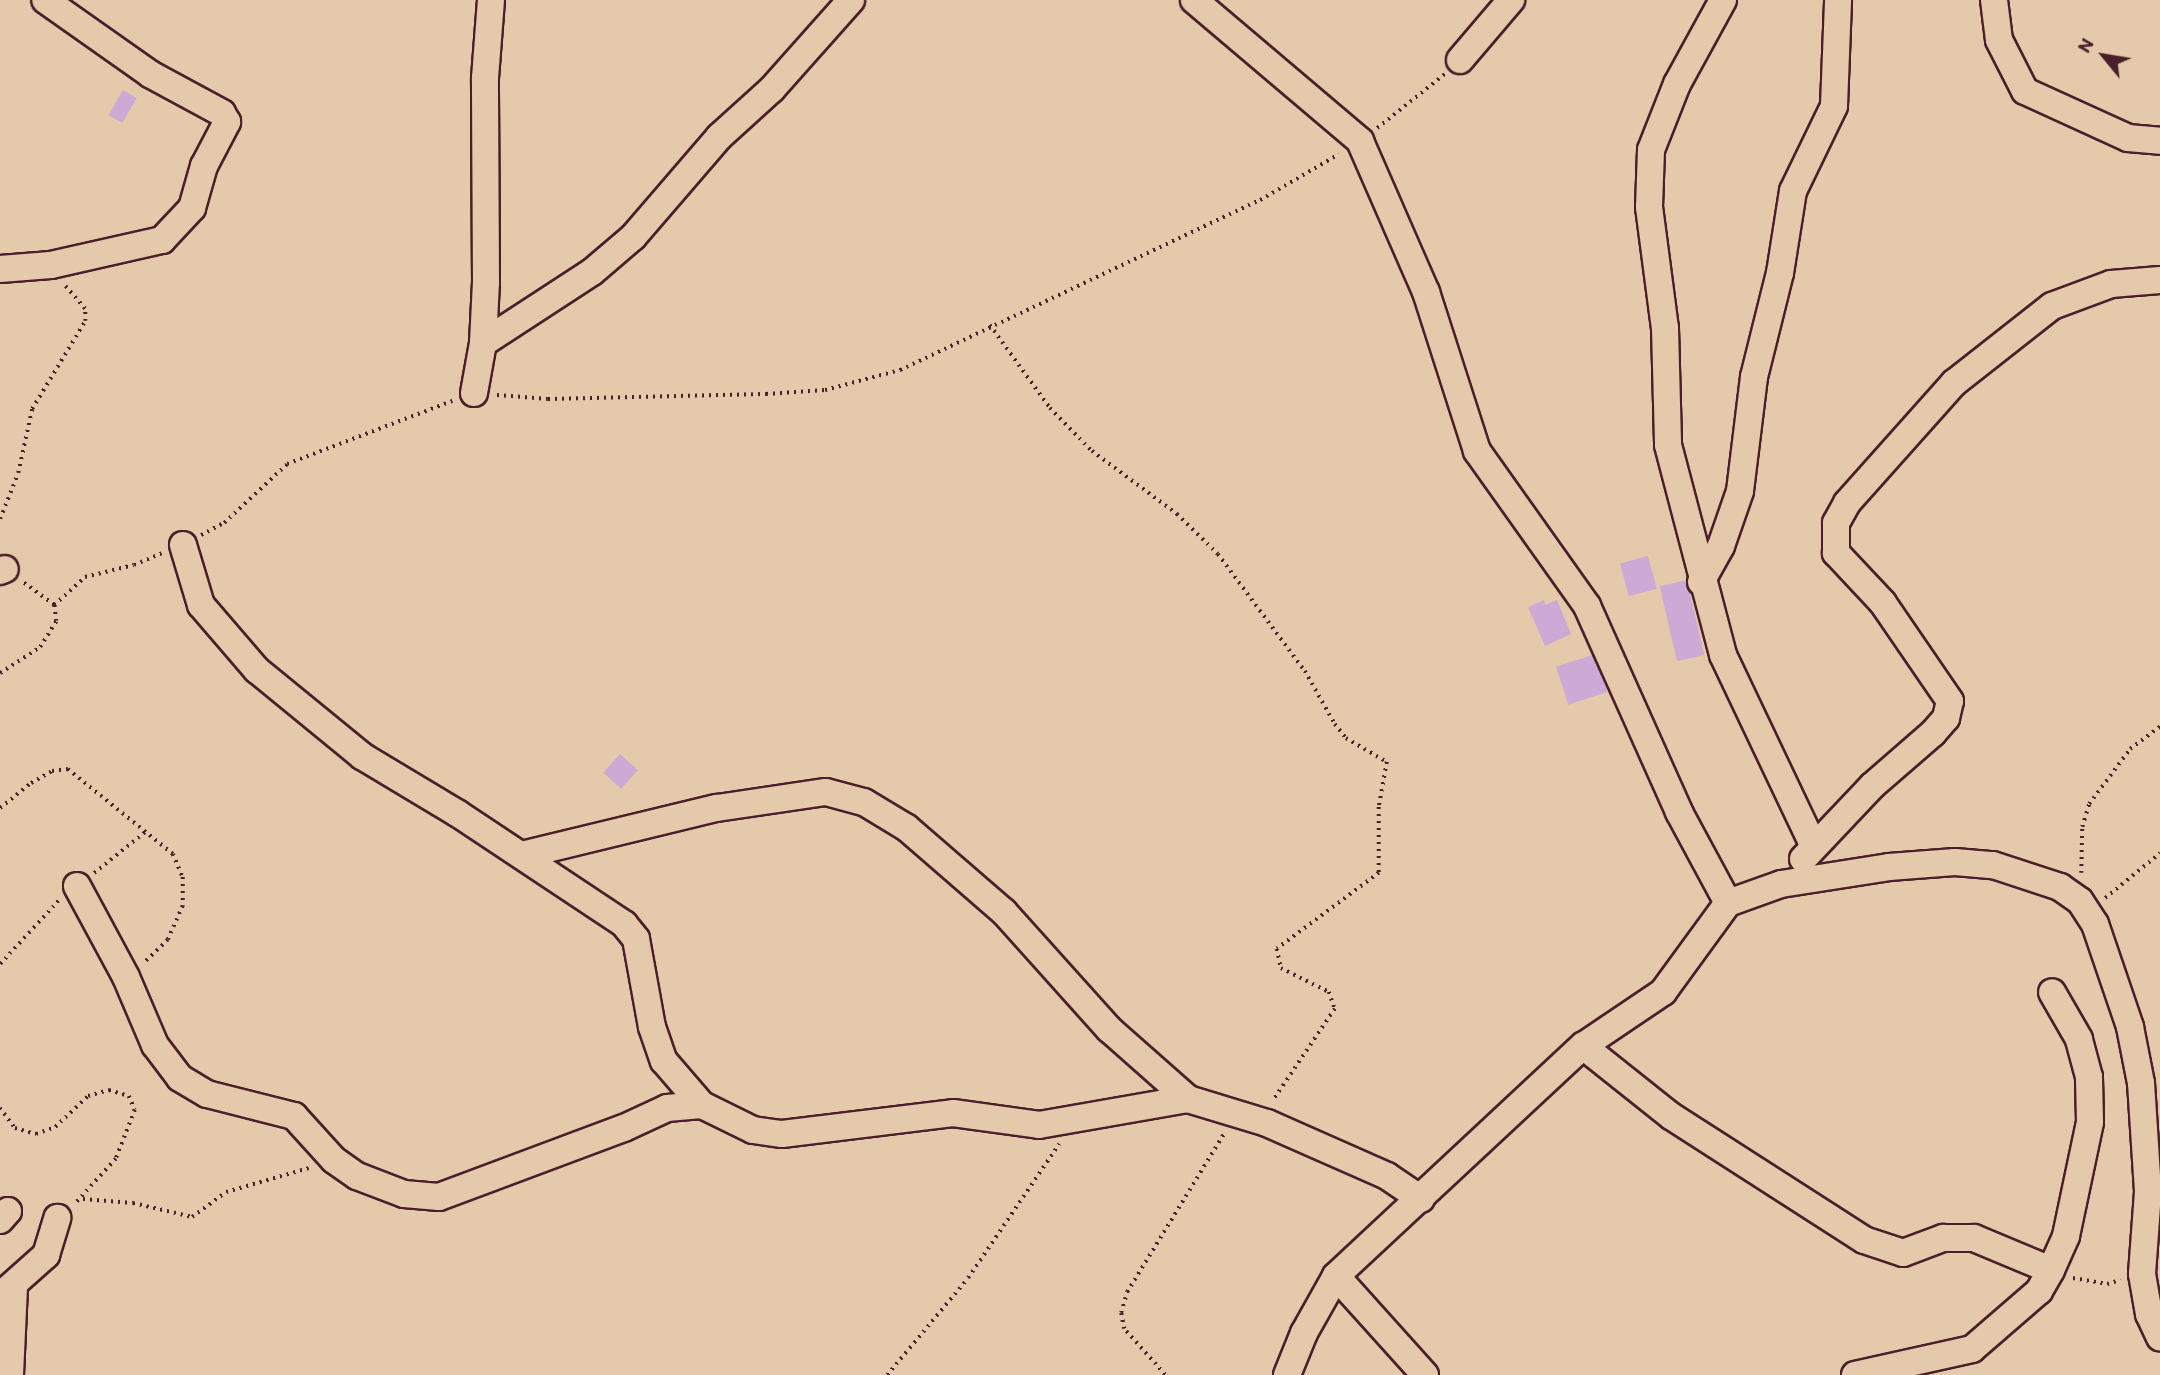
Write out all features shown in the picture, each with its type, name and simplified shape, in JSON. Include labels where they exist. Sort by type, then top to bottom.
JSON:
[{"type":"street","points":[[0,269],[51,265],[155,243],[170,234],[192,208],[204,166],[228,118],[150,74],[45,0]]},
{"type":"street","points":[[474,393],[483,343],[485,78],[491,0]]},
{"type":"street","points":[[483,343],[592,272],[634,236],[719,138],[772,89],[851,0]]},
{"type":"street","points":[[1194,0],[1360,141],[1426,292],[1477,451],[1587,606],[1679,812],[1728,903]]},
{"type":"street","points":[[1461,60],[1511,0]]},
{"type":"street","points":[[1723,0],[1677,84],[1651,150],[1648,207],[1665,328],[1668,445],[1701,582],[1723,655],[1814,847]]},
{"type":"street","points":[[1701,582],[1721,546],[1740,491],[1754,377],[1780,273],[1793,191],[1834,106],[1838,0]]},
{"type":"street","points":[[1994,0],[1999,40],[2025,91],[2128,138],[2160,141]]},
{"type":"street","points":[[1781,884],[1872,786],[1947,718],[1950,701],[1883,603],[1836,553],[1836,523],[1847,503],[1954,383],[2052,306],[2111,284],[2160,280]]},
{"type":"street","points":[[183,545],[201,605],[257,670],[362,756],[606,909],[636,939],[652,1027],[664,1061],[702,1105],[753,1130],[782,1134],[953,1113],[1039,1125],[1074,1122],[1133,1106],[1188,1099],[1237,1111],[1267,1123],[1387,1176],[1421,1199]]},
{"type":"street","points":[[522,855],[717,808],[826,792],[864,802],[906,828],[1004,912],[1091,1011],[1188,1099]]},
{"type":"street","points":[[1287,1375],[1304,1333],[1336,1276],[1583,1046],[1662,992],[1728,903],[1781,884],[1955,862],[2028,875],[2060,887],[2083,907],[2130,1027],[2140,1083],[2148,1192],[2142,1274],[2149,1314],[2160,1338]]},
{"type":"street","points":[[76,886],[126,977],[155,1045],[180,1078],[207,1094],[294,1116],[334,1160],[357,1176],[404,1194],[439,1197],[624,1128],[667,1108],[702,1105]]},
{"type":"street","points":[[1855,1375],[1972,1349],[2027,1303],[2051,1270],[2066,1236],[2090,1122],[2089,1077],[2079,1039],[2052,992]]},
{"type":"street","points":[[1583,1046],[1671,1116],[1864,1240],[1903,1253],[1942,1238],[1974,1238],[2051,1270]]},
{"type":"street","points":[[10,1375],[7,1291],[46,1255],[57,1218]]},
{"type":"street","points":[[1336,1276],[1425,1375]]},
{"type":"path","points":[[0,673],[40,647],[52,631],[54,605],[85,577],[134,565],[183,545],[225,523],[287,464],[474,393],[548,399],[825,390],[900,370],[990,325],[1053,300],[1260,200],[1360,141],[1461,60]]},
{"type":"path","points":[[0,519],[19,473],[32,409],[85,321],[85,309],[51,265]]},
{"type":"path","points":[[990,325],[1050,408],[1092,451],[1177,514],[1218,554],[1305,671],[1340,731],[1387,762],[1377,830],[1382,865],[1379,873],[1277,949],[1281,968],[1329,992],[1335,1009],[1286,1078],[1267,1123]]},
{"type":"path","points":[[3,570],[54,605]]},
{"type":"path","points":[[2083,907],[2082,827],[2089,804],[2130,749],[2160,726]]},
{"type":"path","points":[[0,808],[31,783],[68,769],[173,854],[183,877],[183,906],[177,924],[159,952],[126,977]]},
{"type":"path","points":[[2083,907],[2160,853]]},
{"type":"path","points":[[0,1108],[15,1128],[36,1134],[55,1127],[88,1096],[109,1090],[129,1096],[135,1110],[116,1159],[82,1199],[57,1218]]},
{"type":"path","points":[[1165,1375],[1124,1328],[1121,1313],[1127,1292],[1237,1111]]},
{"type":"path","points":[[887,1375],[968,1278],[1074,1122]]},
{"type":"path","points":[[82,1199],[133,1203],[192,1217],[226,1192],[334,1160]]},
{"type":"path","points":[[2051,1270],[2107,1284],[2142,1274]]},
{"type":"building","points":[[123,90],[137,98],[122,123],[108,115]]},
{"type":"building","points":[[1648,556],[1657,589],[1629,596],[1620,564]]},
{"type":"building","points":[[1687,580],[1704,655],[1677,661],[1660,586]]},
{"type":"building","points":[[1544,600],[1545,605],[1557,600],[1571,634],[1545,646],[1528,607]]},
{"type":"building","points":[[1595,654],[1607,692],[1568,705],[1556,667]]},
{"type":"building","points":[[620,754],[638,770],[621,789],[603,773]]}]
